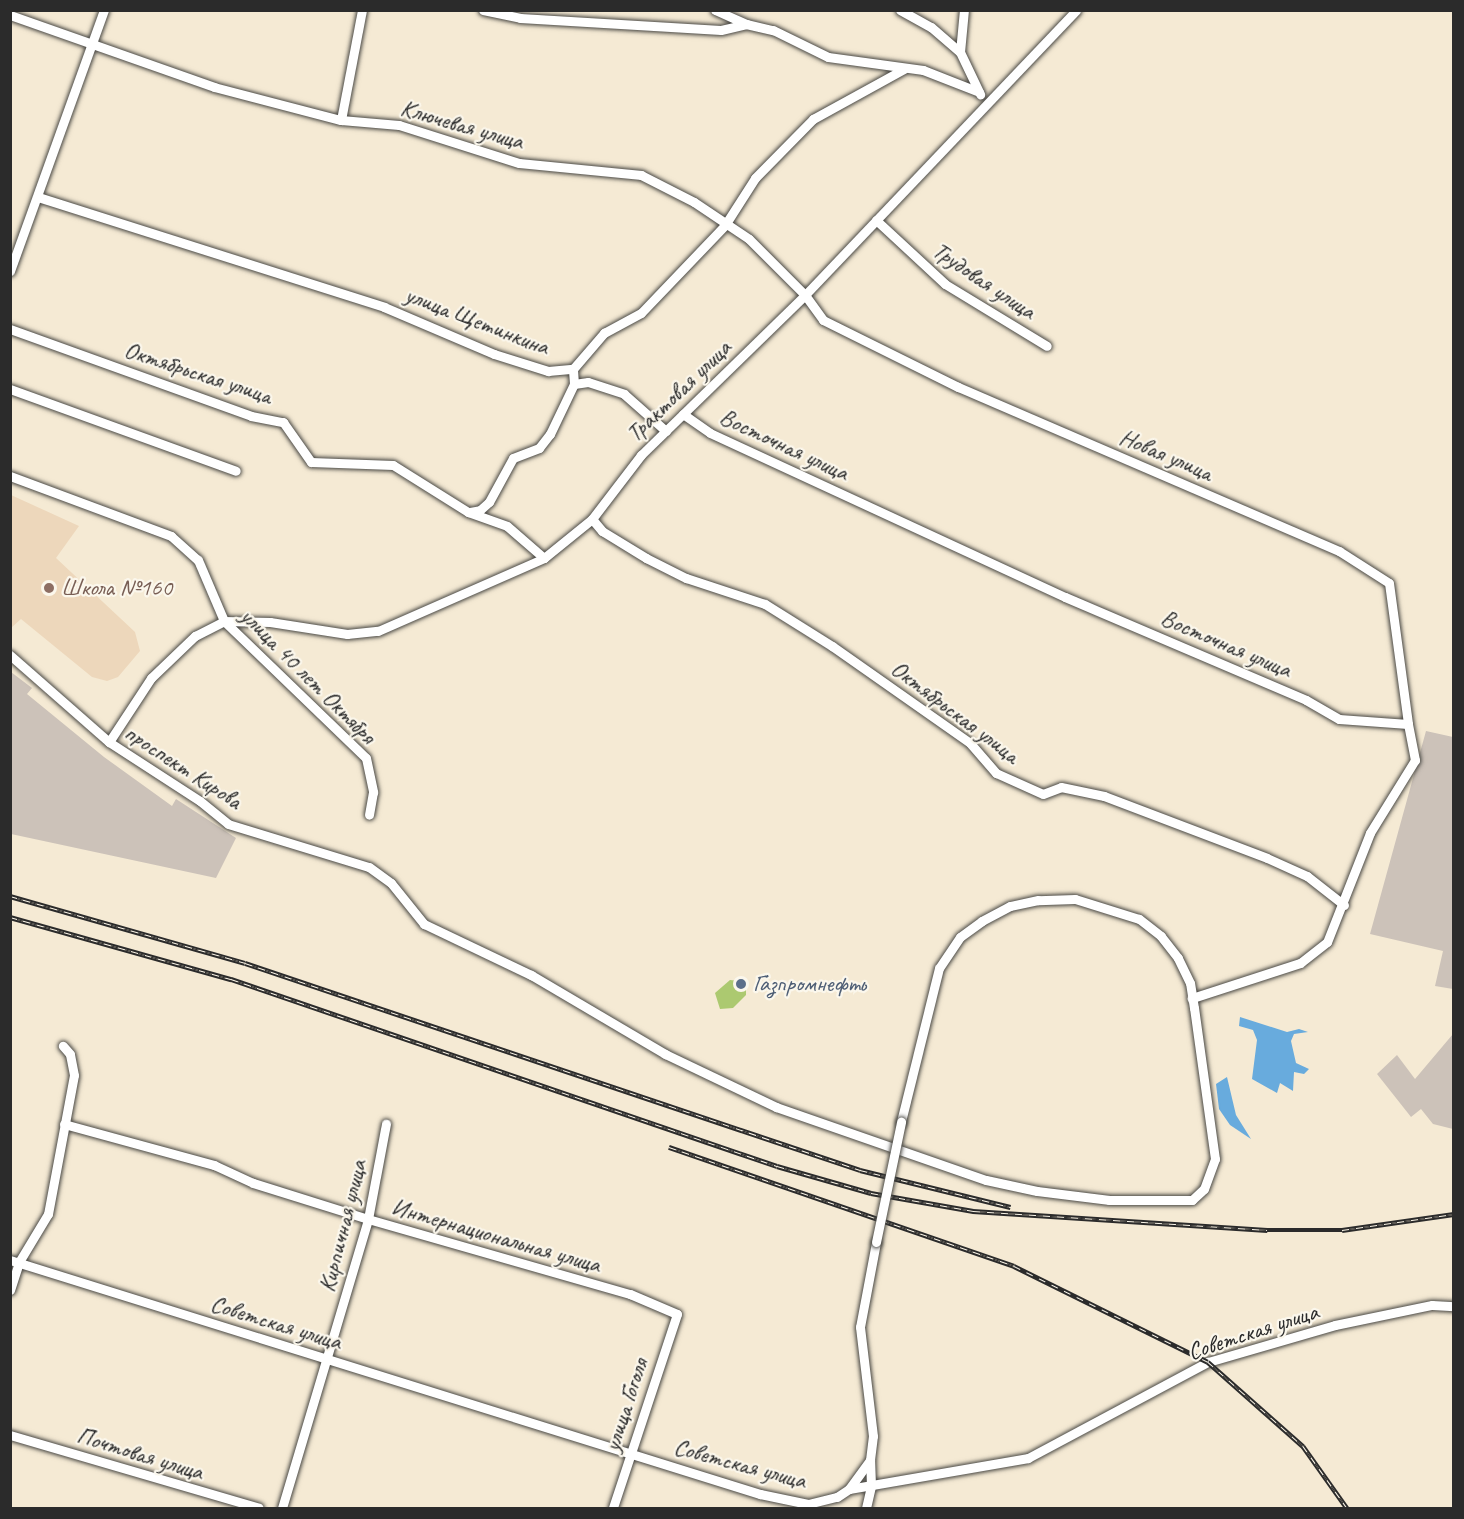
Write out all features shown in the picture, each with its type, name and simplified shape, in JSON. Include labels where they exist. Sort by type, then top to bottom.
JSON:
[{"type":"street","points":[[10,271],[104,10]]},
{"type":"street","points":[[341,120],[362,10]]},
{"type":"street","points":[[483,10],[519,18],[721,30],[746,24]]},
{"type":"street","points":[[715,10],[746,24],[773,30],[828,57],[923,70],[979,92]]},
{"type":"street","points":[[900,10],[931,27],[960,52],[979,92],[987,103]]},
{"type":"street","points":[[960,52],[964,10]]},
{"type":"street","name":"Трактовая улица","points":[[224,621],[270,622],[347,634],[378,631],[544,558],[592,519],[641,455],[805,295],[1076,10]]},
{"type":"street","name":"Ключевая улица","points":[[10,15],[214,87],[341,120],[399,124],[519,163],[641,175],[694,202],[725,225],[749,238],[805,295]]},
{"type":"street","name":"улица Щетинкина","points":[[38,197],[384,307],[494,354],[548,371],[573,369],[604,333],[641,313],[725,225],[755,178],[813,119],[903,69]]},
{"type":"street","name":"Трудовая улица","points":[[876,220],[945,284],[1047,346]]},
{"type":"street","name":"Новая улица","points":[[805,295],[823,320],[958,387],[1340,551],[1389,583],[1408,724]]},
{"type":"street","name":"Октябрьская улица","points":[[10,329],[251,416],[283,422],[311,462],[393,465],[468,512],[507,526],[544,558]]},
{"type":"street","points":[[468,512],[480,510],[489,502],[513,458],[539,448],[574,384],[573,369]]},
{"type":"street","points":[[574,384],[588,382],[624,394],[666,431]]},
{"type":"street","points":[[10,389],[236,471]]},
{"type":"street","name":"Восточная улица","points":[[683,414],[710,433],[1065,597],[1306,700],[1339,719],[1408,724]]},
{"type":"street","name":"улица 40 лет Октября","points":[[10,476],[171,536],[198,560],[224,621],[366,758],[373,792],[369,815]]},
{"type":"street","name":"Октябрьская улица","points":[[592,519],[602,531],[646,558],[686,578],[765,604],[832,646],[970,743],[996,773],[1043,794],[1061,787],[1104,796],[1267,858],[1307,876],[1344,905]]},
{"type":"street","points":[[109,742],[151,678],[195,636],[224,621]]},
{"type":"street","name":"проспект Кирова","points":[[10,655],[109,742],[200,801],[228,824],[369,867],[391,883],[424,924],[531,975],[666,1054],[776,1107],[931,1164],[1036,1191],[1109,1200],[1174,1201],[1192,1200],[1204,1189],[1215,1159],[1192,998],[1178,958],[1161,936],[1139,919],[1075,899],[1038,900],[1010,906],[960,937],[939,968],[901,1122],[876,1242],[860,1327],[873,1436],[870,1460],[871,1486],[866,1509]]},
{"type":"street","points":[[1192,998],[1300,963],[1327,942],[1344,905],[1374,824],[1383,806],[1403,785],[1415,760],[1408,724]]},
{"type":"street","points":[[10,1290],[15,1261],[48,1214],[74,1076],[70,1054],[63,1046]]},
{"type":"street","name":"Интернациональная улица","points":[[65,1124],[214,1165],[253,1183],[368,1219],[630,1294],[677,1314]]},
{"type":"street","name":"Кирпичная улица","points":[[282,1509],[329,1360],[368,1219],[386,1124]]},
{"type":"street","name":"Советская улица","points":[[15,1261],[629,1454],[760,1494],[800,1502],[837,1497],[849,1489],[1028,1458],[1208,1362],[1335,1325],[1432,1305],[1454,1306]]},
{"type":"street","name":"улица Гоголя","points":[[613,1509],[629,1454],[677,1314]]},
{"type":"street","name":"Почтовая улица","points":[[10,1435],[259,1509]]},
{"type":"street","points":[[849,1489],[870,1460]]},
{"type":"shaded area","name":"Школа №160","points":[[11,495],[79,526],[56,558],[135,632],[140,651],[118,677],[107,681],[92,677],[21,619],[11,628]]},
{"type":"shaded area","points":[[11,672],[32,688],[27,694],[104,757],[172,806],[176,799],[236,838],[216,878],[11,834]]},
{"type":"shaded area","points":[[1426,731],[1453,737],[1453,989],[1435,986],[1443,951],[1370,934]]},
{"type":"shaded area","points":[[1453,1034],[1453,1129],[1433,1124],[1421,1109],[1411,1117],[1377,1074],[1397,1055],[1415,1079]]},
{"type":"green space","points":[[730,980],[739,981],[746,988],[746,995],[733,1008],[720,1009],[715,993]]},
{"type":"water","points":[[1240,1017],[1287,1032],[1299,1029],[1308,1032],[1294,1034],[1291,1041],[1296,1063],[1309,1069],[1304,1074],[1294,1072],[1293,1091],[1280,1083],[1277,1093],[1252,1079],[1257,1040],[1253,1030],[1239,1026]]},
{"type":"water","points":[[1227,1077],[1236,1115],[1251,1139],[1230,1125],[1219,1109],[1216,1084]]},
{"type":"railway","points":[[10,896],[245,963],[860,1170],[1011,1207]]},
{"type":"railway","points":[[10,917],[231,979],[777,1166],[871,1193],[973,1211],[1267,1230],[1342,1230],[1454,1214]]},
{"type":"railway","points":[[669,1147],[1014,1266],[1208,1362],[1303,1446],[1347,1508]]},
{"type":"place","name":"Школа №160","points":[[49,588]]},
{"type":"place","name":"Газпромнефть","points":[[741,984]]}]
